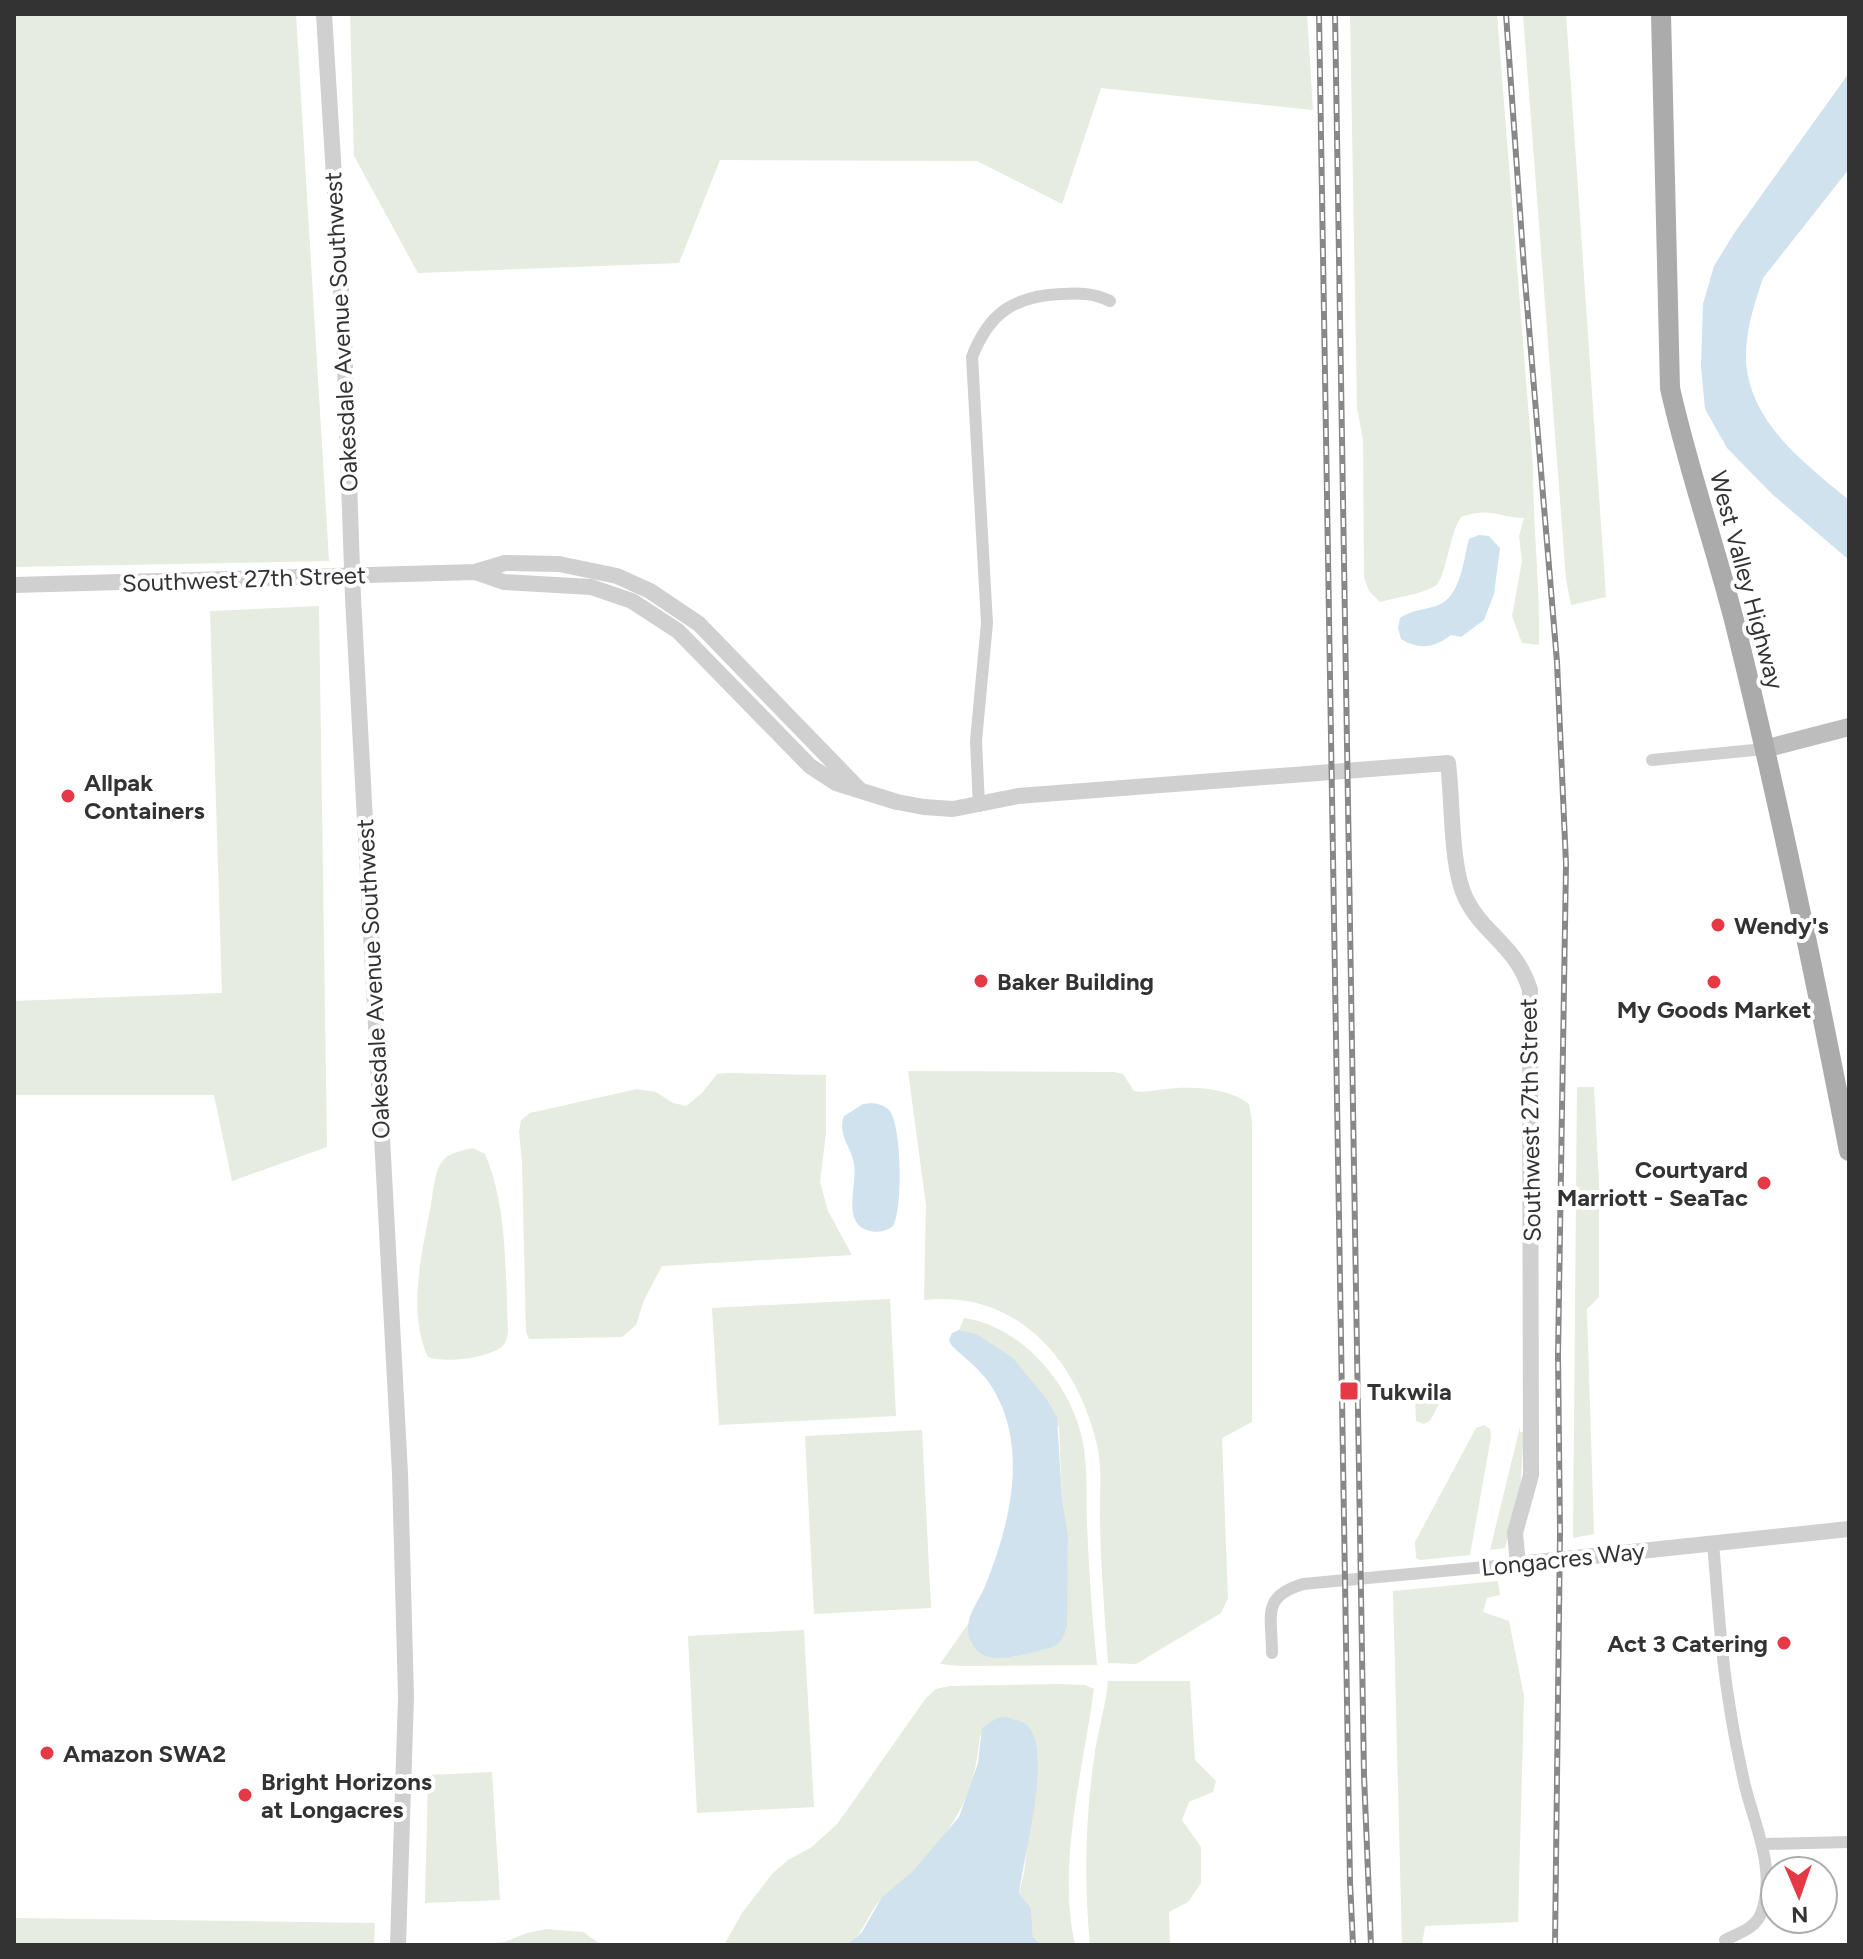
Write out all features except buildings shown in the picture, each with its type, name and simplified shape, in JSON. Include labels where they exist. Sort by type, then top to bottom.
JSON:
[{"type":"main road","name":"West Valley Highway","points":[[1661,14],[1670,388],[1680,436],[1728,595],[1809,942],[1849,1151]]},
{"type":"main road","points":[[1764,749],[1849,727]]},
{"type":"street","name":"Oakesdale Avenue Southwest","points":[[324,14],[344,338],[352,577],[400,1473],[406,1697],[398,1945]]},
{"type":"street","points":[[979,806],[976,741],[987,623],[972,357],[989,323],[1020,301],[1047,294],[1083,292],[1110,301]]},
{"type":"street","name":"Southwest 27th Street","points":[[14,585],[475,572],[505,563],[559,564],[608,573],[650,591],[699,624],[859,789],[924,807],[953,809],[1018,796],[1448,763],[1458,880],[1472,909],[1521,966],[1530,990],[1531,1475],[1515,1533],[1518,1564]]},
{"type":"street","points":[[1652,760],[1764,749]]},
{"type":"street","name":"Longacres Way","points":[[1272,1653],[1272,1605],[1278,1593],[1303,1584],[1849,1529]]},
{"type":"street","points":[[1713,1544],[1728,1700],[1745,1787],[1764,1844],[1765,1885],[1760,1917],[1753,1926],[1725,1940]]},
{"type":"street","points":[[1764,1844],[1849,1842]]},
{"type":"shaded area","points":[[14,14],[296,14],[329,561],[14,567]]},
{"type":"shaded area","points":[[350,14],[1307,14],[1313,110],[1101,88],[1062,204],[977,161],[720,160],[679,263],[418,273],[354,156]]},
{"type":"shaded area","points":[[1350,14],[1497,14],[1533,468],[1539,645],[1522,643],[1512,616],[1522,561],[1519,536],[1524,518],[1487,513],[1461,517],[1439,582],[1422,592],[1380,602],[1369,591],[1364,577],[1363,440],[1357,408]]},
{"type":"shaded area","points":[[1523,14],[1566,14],[1606,597],[1571,605],[1566,579]]},
{"type":"shaded area","points":[[319,606],[327,1147],[232,1181],[214,1095],[14,1095],[14,1001],[222,993],[210,611]]},
{"type":"shaded area","points":[[908,1071],[1113,1072],[1123,1074],[1134,1091],[1210,1089],[1231,1094],[1249,1104],[1252,1122],[1252,1422],[1222,1438],[1228,1598],[1221,1613],[1136,1664],[1108,1663],[1101,1559],[1099,1455],[1088,1414],[1075,1385],[1058,1359],[1038,1337],[1015,1319],[988,1306],[957,1300],[924,1300],[926,1205]]},
{"type":"shaded area","points":[[717,1074],[826,1075],[826,1133],[820,1182],[828,1211],[852,1255],[662,1266],[644,1300],[636,1325],[622,1337],[529,1339],[526,1332],[521,1120],[530,1113],[637,1089],[656,1092],[673,1103],[686,1106],[702,1093]]},
{"type":"shaded area","points":[[1577,1087],[1594,1087],[1599,1182],[1599,1297],[1587,1309],[1594,1534],[1573,1538]]},
{"type":"shaded area","points":[[473,1148],[485,1154],[498,1196],[504,1241],[508,1334],[502,1346],[493,1352],[464,1359],[435,1359],[428,1357],[422,1339],[417,1302],[434,1184],[439,1167],[447,1156]]},
{"type":"shaded area","points":[[890,1299],[896,1416],[719,1425],[712,1308]]},
{"type":"shaded area","points":[[964,1318],[1005,1332],[1040,1360],[1067,1397],[1076,1417],[1085,1460],[1097,1665],[940,1664],[968,1624],[971,1643],[979,1652],[1014,1657],[1054,1646],[1067,1563],[1068,1534],[1062,1498],[1059,1428],[1012,1357],[976,1335],[959,1330]]},
{"type":"shaded area","points":[[1445,1393],[1430,1421],[1424,1424],[1416,1421],[1415,1394]]},
{"type":"shaded area","points":[[1484,1425],[1490,1429],[1491,1437],[1470,1555],[1420,1560],[1416,1558],[1415,1542],[1476,1428]]},
{"type":"shaded area","points":[[1520,1427],[1520,1432],[1524,1432],[1520,1492],[1505,1548],[1490,1550]]},
{"type":"shaded area","points":[[922,1430],[931,1608],[814,1614],[805,1436]]},
{"type":"shaded area","points":[[1498,1581],[1500,1595],[1487,1598],[1483,1612],[1509,1621],[1524,1696],[1518,1922],[1425,1926],[1422,1945],[1402,1945],[1393,1591]]},
{"type":"shaded area","points":[[804,1630],[814,1807],[697,1813],[688,1636]]},
{"type":"shaded area","points":[[1108,1681],[1190,1681],[1195,1760],[1216,1781],[1213,1792],[1189,1802],[1182,1820],[1201,1847],[1201,1883],[1188,1902],[1169,1912],[1170,1945],[1090,1945],[1087,1829],[1095,1749]]},
{"type":"shaded area","points":[[1085,1685],[1094,1689],[1070,1850],[1070,1914],[1075,1945],[1041,1945],[1033,1937],[1031,1908],[1019,1893],[1038,1756],[980,1735],[973,1776],[951,1826],[913,1872],[880,1900],[861,1930],[847,1945],[724,1945],[742,1913],[772,1874],[788,1860],[812,1847],[838,1823],[926,1698],[936,1689],[949,1686]]},
{"type":"shaded area","points":[[492,1772],[500,1900],[425,1903],[428,1775]]},
{"type":"shaded area","points":[[14,1918],[375,1923],[374,1945],[14,1945]]},
{"type":"shaded area","points":[[546,1929],[583,1932],[602,1945],[478,1945],[504,1942]]},
{"type":"water","points":[[1849,73],[1849,169],[1763,278],[1747,339],[1746,364],[1754,395],[1774,430],[1802,461],[1849,500],[1849,560],[1772,494],[1727,448],[1705,409],[1701,367],[1703,304],[1714,266]]},
{"type":"water","points":[[1479,535],[1489,536],[1500,548],[1494,594],[1484,620],[1461,637],[1451,635],[1433,645],[1414,645],[1401,639],[1398,628],[1400,618],[1436,606],[1451,595],[1460,578],[1469,539]]},
{"type":"water","points":[[872,1103],[887,1108],[893,1118],[900,1167],[893,1226],[876,1232],[861,1227],[855,1220],[852,1202],[854,1164],[842,1129],[844,1116],[863,1104]]},
{"type":"water","points":[[959,1330],[976,1334],[1012,1357],[1057,1417],[1062,1498],[1068,1534],[1067,1626],[1055,1646],[1011,1657],[992,1658],[984,1655],[976,1650],[968,1634],[969,1619],[994,1562],[1009,1509],[1013,1455],[1001,1403],[987,1380],[949,1340],[952,1333]]},
{"type":"water","points":[[1006,1717],[1027,1725],[1037,1746],[1037,1787],[1019,1893],[1031,1908],[1033,1937],[1041,1945],[847,1945],[862,1932],[882,1897],[913,1871],[959,1817],[978,1763],[982,1728],[997,1718]]},
{"type":"railway","points":[[1319,14],[1353,1945]]},
{"type":"railway","points":[[1335,14],[1364,1775],[1371,1945]]},
{"type":"railway","points":[[1506,14],[1557,662],[1566,864],[1558,1355],[1560,1532],[1555,1945]]},
{"type":"place","name":"Allpak Containers","points":[[68,796]]},
{"type":"place","name":"Wendy's","points":[[1718,925]]},
{"type":"place","name":"Baker Building","points":[[981,981]]},
{"type":"place","name":"My Goods Market","points":[[1714,982]]},
{"type":"place","name":"Courtyard Marriott - SeaTac","points":[[1764,1183]]},
{"type":"place","name":"Tukwila","points":[[1349,1391]]},
{"type":"place","name":"Act 3 Catering","points":[[1784,1643]]},
{"type":"place","name":"Amazon SWA2","points":[[47,1753]]},
{"type":"place","name":"Bright Horizons at Longacres","points":[[245,1795]]}]
